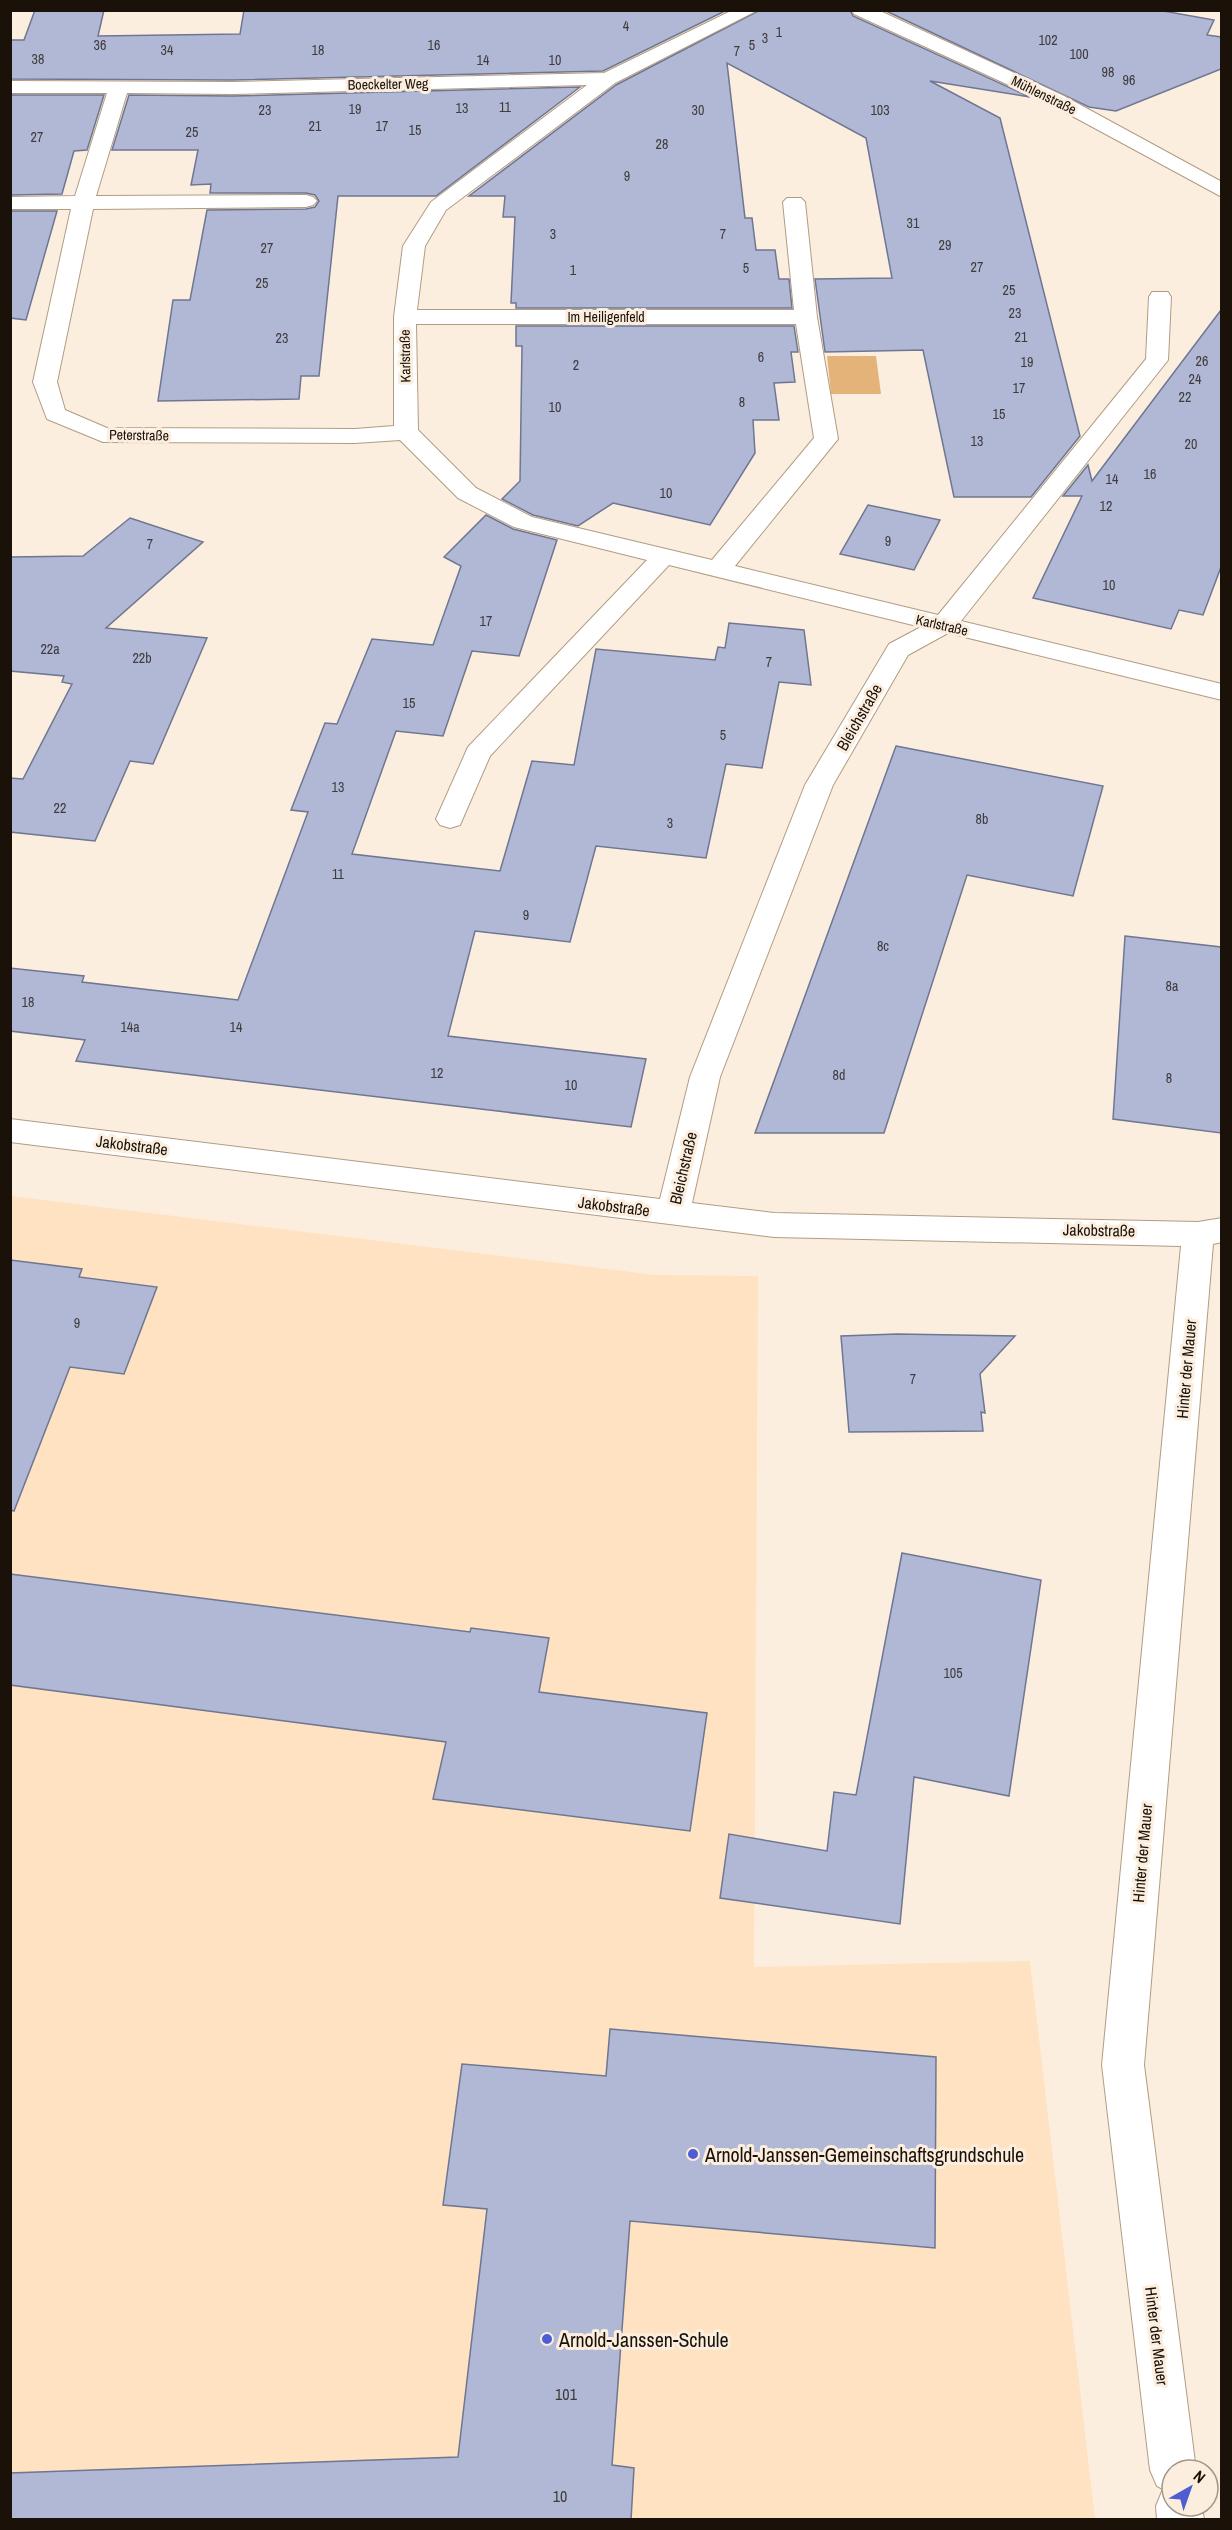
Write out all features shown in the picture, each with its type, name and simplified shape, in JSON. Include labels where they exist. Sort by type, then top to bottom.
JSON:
[{"type":"street","name":"Boeckelter Weg","points":[[10,87],[232,88],[608,79],[749,10]]},
{"type":"street","name":"Mühlenstraße","points":[[861,10],[1057,100],[1221,191]]},
{"type":"street","name":"Karlstraße","points":[[608,79],[438,206],[414,246],[405,317],[406,432],[467,493],[523,522],[663,558],[1221,692]]},
{"type":"street","name":"Peterstraße","points":[[119,88],[83,204],[45,382],[55,414],[103,435],[355,436],[406,432]]},
{"type":"street","points":[[10,203],[306,201]]},
{"type":"street","points":[[717,571],[826,440],[806,317],[794,202]]},
{"type":"street","name":"Bleichstraße","points":[[673,1213],[705,1077],[819,785],[898,650],[944,625],[1156,360],[1160,297]]},
{"type":"street","name":"Im Heiligenfeld","points":[[405,317],[806,317]]},
{"type":"street","points":[[450,819],[478,753],[663,558]]},
{"type":"street","name":"Jakobstraße","points":[[10,1130],[774,1225],[1210,1232]]},
{"type":"street","name":"Hinter der Mauer","points":[[1172,2458],[1123,2065],[1210,1232]]},
{"type":"shaded area","points":[[827,356],[876,356],[881,394],[831,394]]},
{"type":"shaded area","points":[[11,1196],[656,1275],[758,1276],[754,1967],[1030,1961],[1095,2519],[11,2520]]},
{"type":"building","points":[[35,10],[104,10],[98,36],[240,34],[244,10],[727,10],[603,71],[232,80],[10,79],[10,40],[24,40]]},
{"type":"building","points":[[760,10],[850,10],[853,16],[1030,97],[930,81],[1000,118],[1080,436],[1031,497],[954,497],[923,350],[825,352],[815,279],[892,278],[866,138],[727,63],[745,218],[752,218],[756,250],[775,250],[779,279],[789,279],[792,308],[516,308],[516,303],[511,303],[515,217],[503,217],[505,196],[469,196],[616,85]]},
{"type":"building","points":[[884,10],[1158,10],[1214,20],[1207,35],[1221,37],[1221,69],[1116,111],[1089,107]]},
{"type":"building","points":[[580,87],[436,196],[338,196],[319,376],[301,376],[299,399],[158,401],[173,300],[190,300],[207,210],[306,209],[315,207],[319,201],[315,195],[306,193],[210,193],[211,184],[191,185],[198,150],[112,150],[129,95],[232,96]]},
{"type":"building","points":[[10,95],[104,95],[87,150],[74,151],[62,194],[10,195]]},
{"type":"building","points":[[10,211],[57,211],[26,320],[10,318]]},
{"type":"building","points":[[1221,310],[1221,567],[1203,615],[1179,610],[1171,629],[1033,598],[1082,496],[1063,496],[1088,465],[1092,481]]},
{"type":"building","points":[[516,326],[794,326],[798,352],[791,352],[795,382],[774,383],[779,420],[753,420],[755,453],[710,525],[613,503],[578,526],[533,515],[502,499],[520,481],[522,346],[516,346]]},
{"type":"building","points":[[868,505],[940,520],[914,570],[840,554]]},
{"type":"building","points":[[486,515],[513,529],[557,540],[519,656],[472,651],[443,736],[396,731],[352,854],[500,871],[532,761],[574,765],[596,649],[715,660],[718,647],[725,648],[729,623],[804,630],[811,685],[779,682],[762,768],[726,764],[706,858],[596,846],[570,942],[475,931],[448,1036],[646,1059],[631,1127],[76,1061],[85,1040],[10,1031],[10,968],[84,976],[82,982],[238,1000],[308,812],[291,810],[325,723],[337,724],[372,639],[433,645],[461,566],[444,557]]},
{"type":"building","points":[[130,518],[203,542],[106,628],[207,638],[153,764],[130,761],[95,841],[10,832],[10,778],[23,779],[72,684],[62,682],[64,676],[10,671],[10,557],[83,556]]},
{"type":"building","points":[[896,746],[1103,786],[1073,896],[967,875],[884,1133],[755,1133]]},
{"type":"building","points":[[1125,936],[1221,947],[1221,1133],[1113,1119]]},
{"type":"building","points":[[10,1260],[82,1269],[79,1277],[157,1287],[124,1374],[70,1367],[14,1511],[10,1510]]},
{"type":"building","points":[[897,1334],[1015,1336],[980,1374],[985,1413],[981,1412],[983,1431],[849,1432],[841,1336]]},
{"type":"building","points":[[902,1553],[1041,1580],[1009,1796],[914,1777],[900,1924],[720,1898],[729,1834],[827,1851],[834,1792],[856,1795]]},
{"type":"building","points":[[10,1574],[470,1632],[471,1628],[549,1638],[539,1692],[707,1713],[690,1831],[433,1799],[446,1742],[10,1685]]},
{"type":"building","points":[[610,2029],[936,2057],[935,2248],[630,2221],[612,2465],[634,2468],[631,2520],[10,2520],[10,2473],[458,2457],[487,2209],[443,2205],[462,2064],[606,2076]]},
{"type":"place","name":"Arnold-Janssen-Gemeinschaftsgrundschule","points":[[693,2154]]},
{"type":"place","name":"Arnold-Janssen-Schule","points":[[547,2339]]}]
